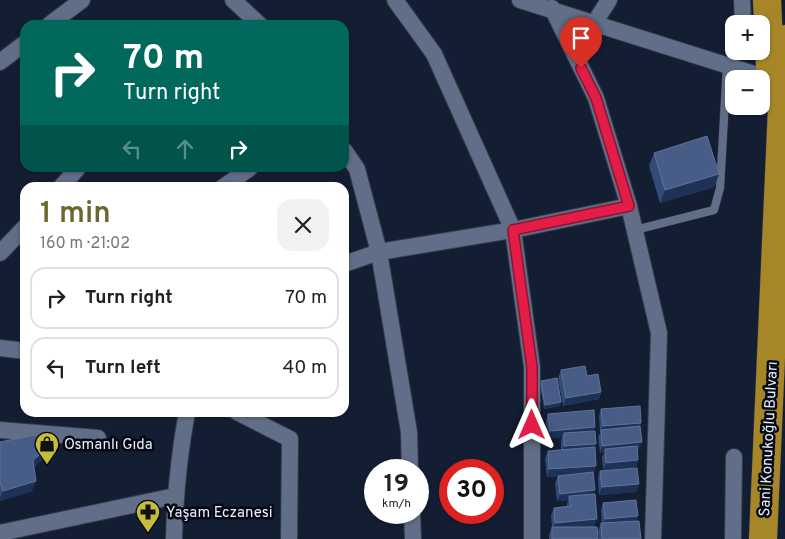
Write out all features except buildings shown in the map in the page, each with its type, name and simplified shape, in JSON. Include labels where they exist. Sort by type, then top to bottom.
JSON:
[{"type":"highway","points":[[766,0],[770,70]]},
{"type":"highway","name":"Sani Konukoğlu Bulvarı","points":[[763,539],[785,39]]},
{"type":"highway","points":[[770,79],[778,232]]},
{"type":"street","points":[[56,20],[82,0]]},
{"type":"street","points":[[233,0],[253,20]]},
{"type":"street","points":[[395,0],[434,54],[513,230],[532,367],[532,539]]},
{"type":"street","points":[[520,0],[725,56]]},
{"type":"street","points":[[595,22],[609,0]]},
{"type":"street","points":[[742,0],[743,15]]},
{"type":"street","points":[[552,8],[596,98],[629,206],[659,333],[654,539]]},
{"type":"street","points":[[0,62],[20,47]]},
{"type":"street","points":[[735,60],[753,70]]},
{"type":"street","points":[[349,157],[357,169],[380,252],[409,432],[410,459]]},
{"type":"street","points":[[65,182],[74,172]]},
{"type":"street","points":[[230,182],[244,172]]},
{"type":"street","points":[[349,262],[380,252],[513,230],[629,206]]},
{"type":"street","points":[[0,253],[20,232]]},
{"type":"street","points":[[0,348],[20,350]]},
{"type":"street","points":[[174,539],[175,496],[180,445],[186,417]]},
{"type":"street","points":[[246,417],[290,438],[290,539]]},
{"type":"street","points":[[0,430],[98,438]]},
{"type":"street","points":[[733,539],[734,457]]},
{"type":"street","points":[[0,533],[175,496]]},
{"type":"street","points":[[413,524],[414,539]]},
{"type":"lane","points":[[635,230],[714,210],[720,188],[731,60]]},
{"type":"place","name":"Osmanlı Gıda","points":[[47,465]]},
{"type":"place","name":"Yaşam Eczanesi","points":[[148,533]]},
{"type":"route","points":[[532,425],[532,367],[513,230],[629,206],[596,98],[581,68]]}]
